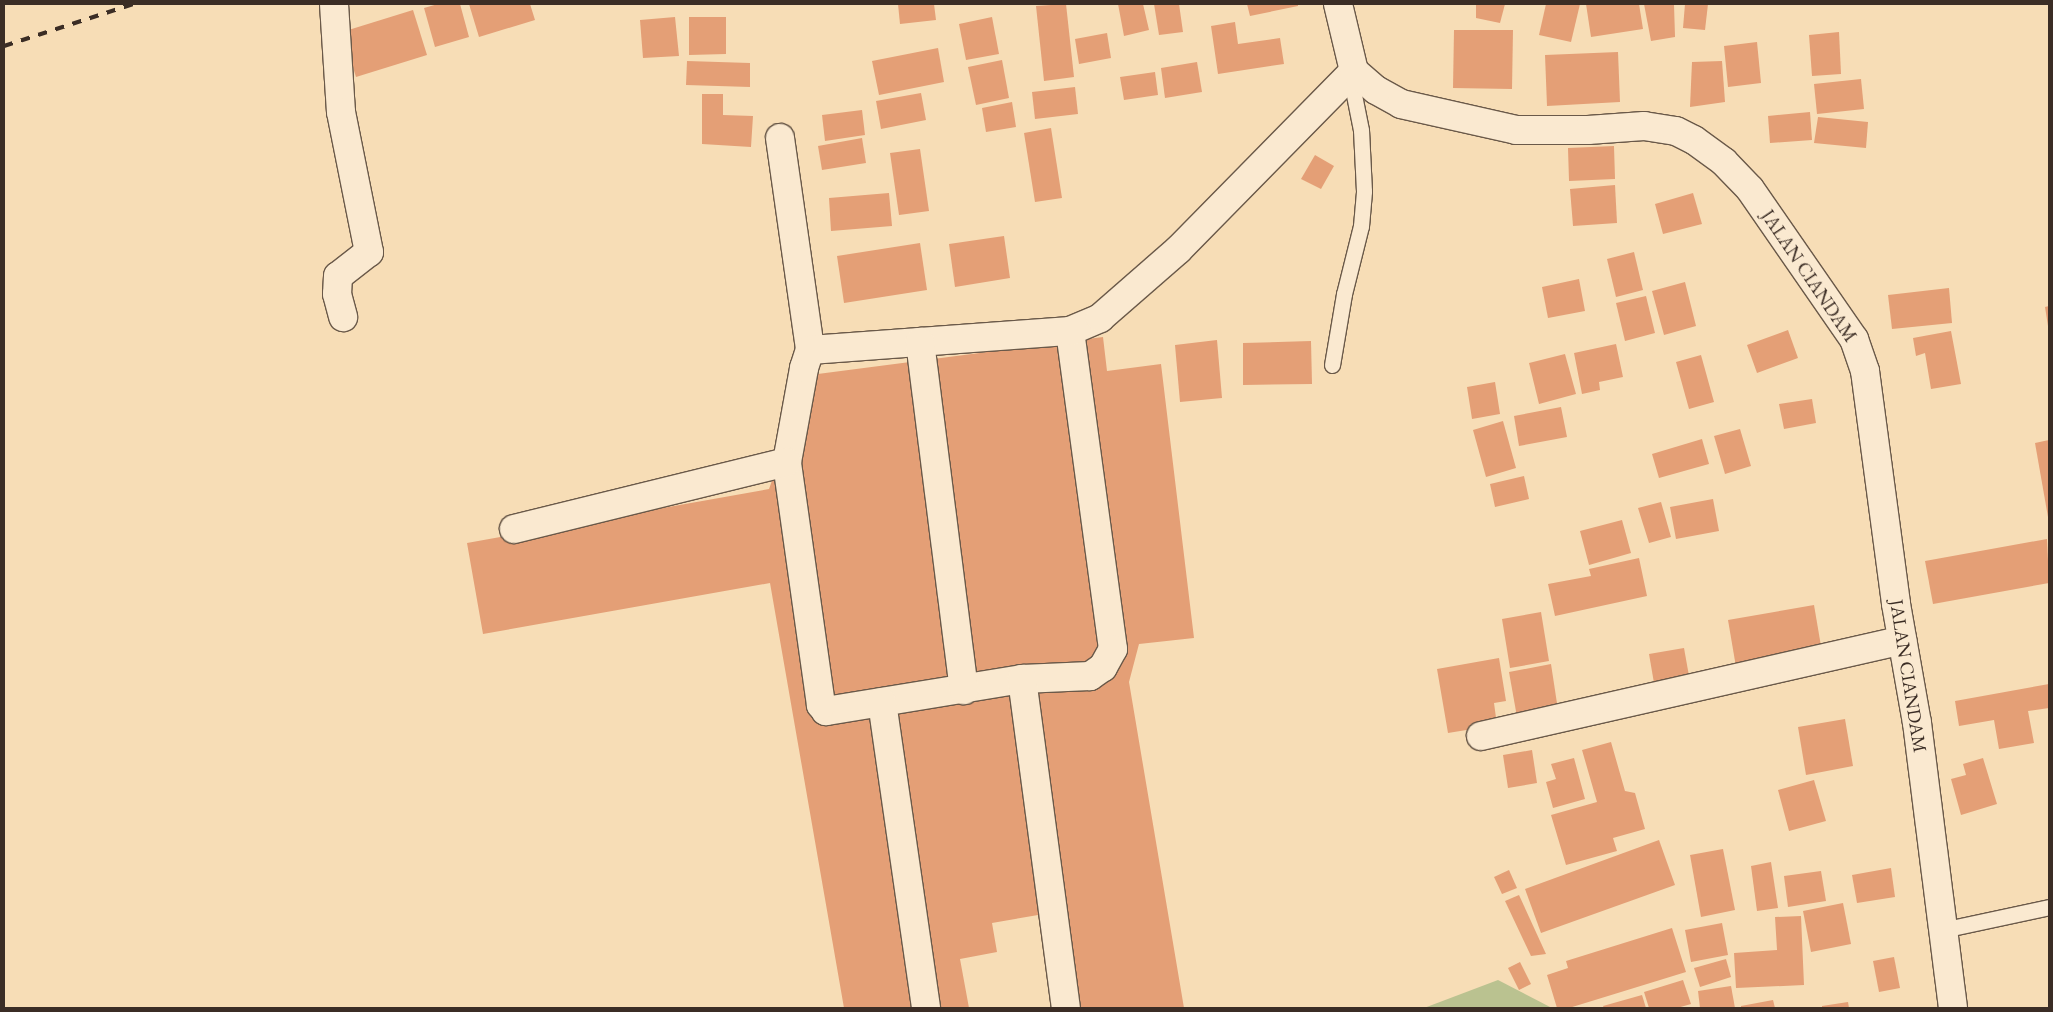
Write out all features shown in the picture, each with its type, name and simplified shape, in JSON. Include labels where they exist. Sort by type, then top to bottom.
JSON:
[{"type":"street","points":[[334,4],[340,112],[369,252],[338,276],[337,294],[343,317]]},
{"type":"street","points":[[810,350],[1070,331],[1100,318],[1178,250],[1352,73],[1338,4]]},
{"type":"street","name":"JALAN CIANDAM","points":[[1352,73],[1376,90],[1401,104],[1516,130],[1588,130],[1644,126],[1676,131],[1729,167],[1785,236],[1858,349],[1865,371],[1902,640],[1917,723],[1953,1008]]},
{"type":"street","points":[[780,138],[810,350],[804,368],[787,462],[820,705],[826,711],[839,711],[1022,679],[1090,676],[1103,667],[1113,649],[1070,331]]},
{"type":"street","points":[[920,342],[964,690]]},
{"type":"street","points":[[514,529],[787,462]]},
{"type":"street","points":[[1482,736],[1902,640]]},
{"type":"street","points":[[1022,679],[1066,1008]]},
{"type":"street","points":[[882,702],[926,1008]]},
{"type":"lane","points":[[1332,366],[1344,294],[1361,226],[1364,191],[1361,130],[1352,73]]},
{"type":"lane","points":[[1942,930],[2049,907]]},
{"type":"green space","points":[[1498,980],[1552,1008],[1424,1008]]},
{"type":"building","points":[[438,4],[460,4],[469,37],[435,47],[424,8]]},
{"type":"building","points":[[469,4],[530,4],[535,20],[479,37]]},
{"type":"building","points":[[898,4],[934,4],[936,20],[900,24]]},
{"type":"building","points":[[1066,4],[1074,77],[1044,81],[1036,6]]},
{"type":"building","points":[[1118,4],[1143,4],[1149,30],[1124,36]]},
{"type":"building","points":[[1154,4],[1179,4],[1183,32],[1159,35]]},
{"type":"building","points":[[1247,4],[1298,4],[1298,6],[1250,16]]},
{"type":"building","points":[[1476,4],[1505,4],[1500,23],[1476,18]]},
{"type":"building","points":[[1546,4],[1580,4],[1571,42],[1539,35]]},
{"type":"building","points":[[1586,4],[1639,4],[1643,29],[1591,37]]},
{"type":"building","points":[[1644,4],[1674,4],[1675,37],[1651,41]]},
{"type":"building","points":[[1685,4],[1708,4],[1705,30],[1683,28]]},
{"type":"building","points":[[413,10],[427,55],[356,77],[342,32]]},
{"type":"building","points":[[675,17],[679,56],[643,58],[640,20]]},
{"type":"building","points":[[689,17],[726,17],[726,54],[689,55]]},
{"type":"building","points":[[992,17],[999,54],[966,60],[959,24]]},
{"type":"building","points":[[1235,22],[1238,44],[1280,38],[1284,64],[1218,74],[1211,26]]},
{"type":"building","points":[[1454,30],[1513,30],[1512,89],[1453,88]]},
{"type":"building","points":[[1839,32],[1841,74],[1812,76],[1809,35]]},
{"type":"building","points":[[1107,33],[1111,58],[1079,64],[1075,39]]},
{"type":"building","points":[[1757,42],[1761,83],[1728,87],[1724,46]]},
{"type":"building","points":[[938,48],[944,82],[879,95],[872,61]]},
{"type":"building","points":[[1618,52],[1620,102],[1547,106],[1545,55]]},
{"type":"building","points":[[1002,60],[1009,98],[976,105],[968,67]]},
{"type":"building","points":[[687,61],[750,63],[750,87],[686,85]]},
{"type":"building","points":[[1722,61],[1725,102],[1690,107],[1692,62]]},
{"type":"building","points":[[1197,62],[1202,92],[1165,98],[1161,68]]},
{"type":"building","points":[[1155,72],[1158,95],[1124,100],[1120,77]]},
{"type":"building","points":[[1861,79],[1864,109],[1817,114],[1814,84]]},
{"type":"building","points":[[1075,87],[1078,114],[1035,119],[1032,92]]},
{"type":"building","points":[[921,93],[926,120],[881,129],[876,101]]},
{"type":"building","points":[[702,94],[723,94],[723,115],[753,116],[751,147],[702,144]]},
{"type":"building","points":[[1012,102],[1016,127],[986,132],[982,108]]},
{"type":"building","points":[[862,110],[865,135],[825,141],[822,115]]},
{"type":"building","points":[[1810,112],[1812,140],[1770,143],[1768,116]]},
{"type":"building","points":[[1818,117],[1868,122],[1866,148],[1814,143]]},
{"type":"building","points":[[1051,128],[1062,198],[1035,202],[1024,133]]},
{"type":"building","points":[[862,138],[866,163],[822,170],[818,146]]},
{"type":"building","points":[[1614,146],[1615,179],[1569,181],[1568,148]]},
{"type":"building","points":[[920,149],[929,211],[899,215],[890,153]]},
{"type":"building","points":[[1315,155],[1334,166],[1321,189],[1301,179]]},
{"type":"building","points":[[1615,185],[1617,223],[1573,226],[1570,189]]},
{"type":"building","points":[[889,193],[892,226],[831,231],[829,198]]},
{"type":"building","points":[[1693,193],[1702,224],[1663,234],[1655,204]]},
{"type":"building","points":[[1004,236],[1010,278],[955,287],[949,244]]},
{"type":"building","points":[[920,243],[927,290],[844,303],[837,256]]},
{"type":"building","points":[[1634,252],[1643,290],[1616,297],[1607,259]]},
{"type":"building","points":[[1579,279],[1585,311],[1548,318],[1542,287]]},
{"type":"building","points":[[1685,282],[1696,326],[1664,335],[1652,291]]},
{"type":"building","points":[[1949,288],[1952,323],[1892,329],[1888,295]]},
{"type":"building","points":[[1646,296],[1655,333],[1625,341],[1616,303]]},
{"type":"building","points":[[2049,306],[2049,326],[2048,326],[2045,307]]},
{"type":"building","points":[[1788,330],[1798,358],[1757,373],[1747,345]]},
{"type":"building","points":[[1951,331],[1961,384],[1931,389],[1925,353],[1916,356],[1913,338]]},
{"type":"building","points":[[1103,337],[1107,371],[1161,364],[1194,638],[1139,644],[1129,682],[1184,1008],[1053,1008],[1038,915],[992,923],[997,952],[960,959],[969,1008],[844,1008],[770,583],[483,634],[467,543],[769,489],[810,375]]},
{"type":"building","points":[[1217,340],[1222,398],[1180,402],[1175,345]]},
{"type":"building","points":[[1311,341],[1312,384],[1243,385],[1243,343]]},
{"type":"building","points":[[1616,344],[1623,377],[1599,382],[1600,390],[1582,394],[1574,353]]},
{"type":"building","points":[[1565,354],[1576,394],[1539,404],[1529,363]]},
{"type":"building","points":[[1701,355],[1714,402],[1689,409],[1676,362]]},
{"type":"building","points":[[1495,382],[1500,414],[1472,419],[1467,387]]},
{"type":"building","points":[[1812,399],[1816,423],[1784,429],[1779,404]]},
{"type":"building","points":[[1561,407],[1567,437],[1519,446],[1514,416]]},
{"type":"building","points":[[1503,421],[1516,468],[1486,477],[1473,430]]},
{"type":"building","points":[[1740,429],[1751,466],[1725,474],[1714,436]]},
{"type":"building","points":[[1702,439],[1709,464],[1659,478],[1652,454]]},
{"type":"building","points":[[2049,440],[2049,517],[2048,517],[2035,443]]},
{"type":"building","points":[[1524,476],[1529,499],[1495,507],[1490,484]]},
{"type":"building","points":[[1713,499],[1719,531],[1676,539],[1670,507]]},
{"type":"building","points":[[1661,502],[1671,537],[1649,543],[1638,508]]},
{"type":"building","points":[[1622,520],[1631,553],[1589,565],[1580,531]]},
{"type":"building","points":[[2047,539],[2049,583],[1933,604],[1925,561]]},
{"type":"building","points":[[1639,558],[1647,596],[1555,616],[1548,584],[1591,576],[1589,569]]},
{"type":"building","points":[[1814,605],[1822,652],[1736,667],[1728,620]]},
{"type":"building","points":[[1541,612],[1549,661],[1510,668],[1502,619]]},
{"type":"building","points":[[1684,648],[1689,676],[1654,683],[1649,654]]},
{"type":"building","points":[[1499,658],[1506,701],[1494,703],[1497,725],[1448,733],[1437,669]]},
{"type":"building","points":[[1551,664],[1558,710],[1517,717],[1509,672]]},
{"type":"building","points":[[2049,684],[2049,708],[2028,711],[2034,743],[1999,749],[1994,720],[1959,726],[1955,701]]},
{"type":"building","points":[[1845,719],[1853,766],[1806,775],[1798,727]]},
{"type":"building","points":[[1611,742],[1625,791],[1635,793],[1645,829],[1613,838],[1617,851],[1566,865],[1551,815],[1597,802],[1582,750]]},
{"type":"building","points":[[1532,750],[1537,783],[1508,788],[1503,755]]},
{"type":"building","points":[[1574,758],[1585,799],[1553,808],[1546,782],[1556,779],[1551,764]]},
{"type":"building","points":[[1983,758],[1997,804],[1961,815],[1951,779],[1966,775],[1963,764]]},
{"type":"building","points":[[1814,780],[1826,821],[1789,831],[1778,790]]},
{"type":"building","points":[[1659,840],[1675,885],[1541,933],[1525,889]]},
{"type":"building","points":[[1723,849],[1735,910],[1701,917],[1690,855]]},
{"type":"building","points":[[1771,862],[1778,908],[1757,911],[1751,866]]},
{"type":"building","points":[[1891,868],[1895,897],[1857,903],[1852,875]]},
{"type":"building","points":[[1509,870],[1517,888],[1502,894],[1494,877]]},
{"type":"building","points":[[1821,871],[1826,901],[1788,907],[1784,876]]},
{"type":"building","points":[[1519,895],[1546,954],[1531,956],[1505,901]]},
{"type":"building","points":[[1843,903],[1851,944],[1811,952],[1803,911]]},
{"type":"building","points":[[1801,916],[1804,985],[1736,988],[1734,953],[1777,950],[1775,917]]},
{"type":"building","points":[[1722,923],[1728,955],[1691,962],[1685,930]]},
{"type":"building","points":[[1672,928],[1686,972],[1569,1008],[1557,1008],[1547,975],[1568,968],[1566,961]]},
{"type":"building","points":[[1894,957],[1900,988],[1879,992],[1873,961]]},
{"type":"building","points":[[1726,959],[1731,977],[1700,987],[1694,968]]},
{"type":"building","points":[[1520,962],[1531,984],[1519,990],[1508,968]]},
{"type":"building","points":[[1683,980],[1691,1004],[1677,1008],[1649,1008],[1644,992]]},
{"type":"building","points":[[1731,986],[1735,1008],[1700,1008],[1698,991]]},
{"type":"building","points":[[1642,995],[1646,1008],[1604,1008],[1603,1006]]},
{"type":"building","points":[[1773,1000],[1775,1008],[1741,1008],[1741,1006]]},
{"type":"building","points":[[1848,1002],[1849,1008],[1822,1008],[1822,1006]]},
{"type":"railway","points":[[4,46],[133,4]]}]
